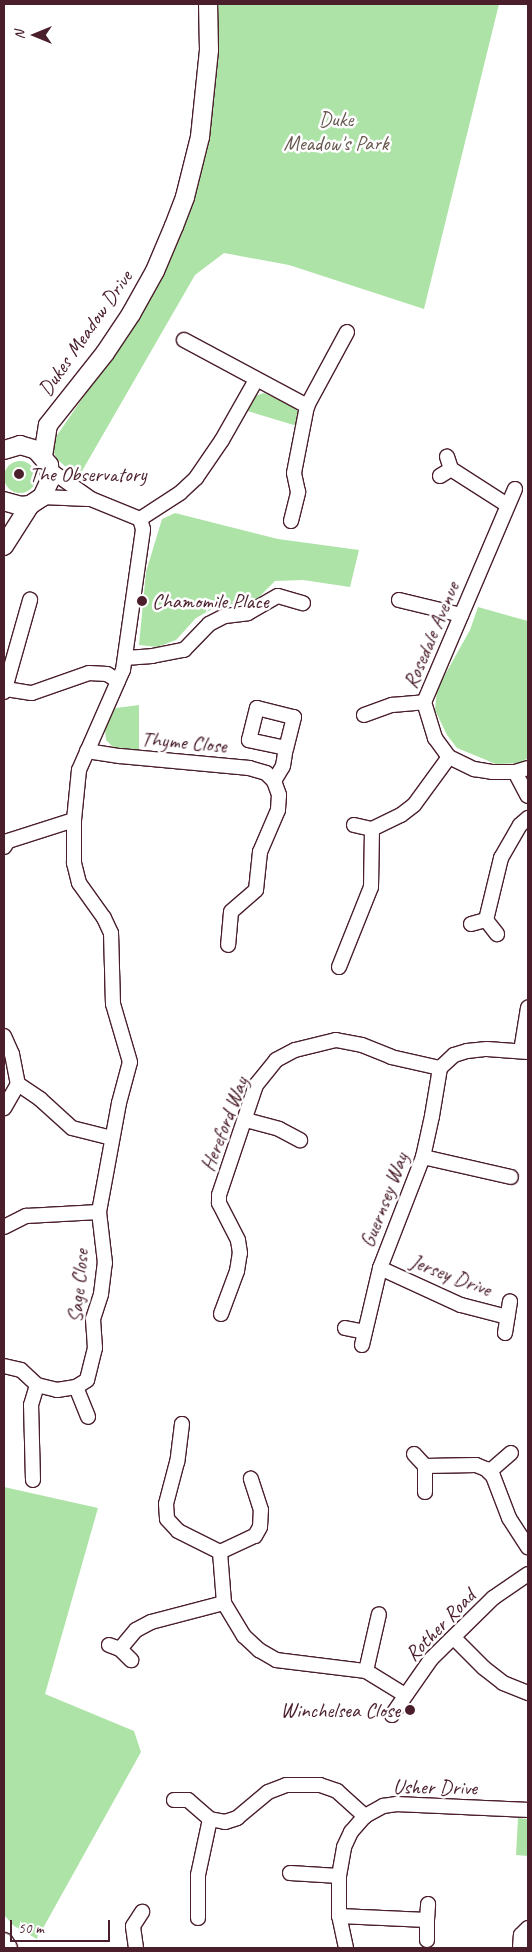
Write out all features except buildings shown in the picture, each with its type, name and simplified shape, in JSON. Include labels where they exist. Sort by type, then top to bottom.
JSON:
[{"type":"street","name":"Dukes Meadow Drive","points":[[12,448],[38,429],[48,425],[105,353],[131,314],[155,271],[185,197],[200,137],[209,50],[208,4]]},
{"type":"street","points":[[291,521],[298,492],[294,473],[307,406],[347,332]]},
{"type":"street","points":[[184,340],[307,406]]},
{"type":"street","points":[[12,448],[28,446],[91,499],[140,519],[180,494],[196,478],[222,440],[256,380]]},
{"type":"street","name":"Dukes Meadow Drive","points":[[36,501],[48,489],[46,463],[48,425]]},
{"type":"street","points":[[446,467],[507,505]]},
{"type":"street","name":"Rosedale Avenue","points":[[515,489],[424,702],[435,738],[449,757],[474,769],[522,770]]},
{"type":"street","points":[[4,501],[21,506],[36,501],[91,499]]},
{"type":"street","points":[[4,539],[36,501]]},
{"type":"street","name":"Sage Close","points":[[76,1388],[87,1380],[95,1348],[93,1319],[100,1294],[105,1263],[99,1212],[119,1102],[130,1062],[113,1004],[111,933],[104,918],[79,883],[74,863],[74,820],[79,770],[118,681],[125,658],[143,530],[140,519]]},
{"type":"street","points":[[125,658],[152,656],[184,650],[209,624],[225,616],[248,613],[278,596],[303,603]]},
{"type":"street","points":[[30,600],[5,690],[32,693],[89,673],[106,674],[118,681]]},
{"type":"street","points":[[399,600],[461,615]]},
{"type":"street","points":[[364,715],[392,706],[424,702]]},
{"type":"street","points":[[228,945],[231,912],[256,890],[260,852],[278,810],[279,795],[274,781],[283,766],[286,748]]},
{"type":"street","name":"Thyme Close","points":[[87,751],[120,756],[249,768],[266,773],[274,781]]},
{"type":"street","points":[[354,825],[372,829],[401,815],[414,805],[449,757]]},
{"type":"street","points":[[522,770],[528,796]]},
{"type":"street","points":[[486,920],[502,858],[520,826],[528,818]]},
{"type":"street","points":[[4,847],[8,841],[74,820]]},
{"type":"street","points":[[338,967],[371,887],[372,829]]},
{"type":"street","points":[[471,924],[486,920]]},
{"type":"street","points":[[486,920],[498,934]]},
{"type":"street","points":[[440,1068],[454,1056],[467,1051],[525,1052],[528,1008]]},
{"type":"street","points":[[4,1036],[12,1054],[18,1084],[4,1108]]},
{"type":"street","name":"Hereford Way","points":[[221,1314],[237,1271],[240,1253],[238,1240],[219,1203],[219,1195],[246,1120],[256,1085],[276,1060],[312,1045],[336,1040],[362,1045],[391,1057],[440,1068]]},
{"type":"street","name":"Guernsey Way","points":[[345,1328],[364,1338],[380,1268],[423,1157],[440,1068]]},
{"type":"street","points":[[18,1084],[40,1099],[72,1128],[112,1138]]},
{"type":"street","points":[[246,1120],[278,1129],[300,1140]]},
{"type":"street","points":[[423,1157],[511,1177]]},
{"type":"street","points":[[4,1227],[26,1216],[99,1212]]},
{"type":"street","name":"Jersey Drive","points":[[380,1268],[461,1304],[508,1316]]},
{"type":"street","points":[[505,1333],[510,1301]]},
{"type":"street","points":[[4,1366],[21,1370],[37,1385],[57,1390],[76,1388],[88,1417]]},
{"type":"street","points":[[33,1480],[32,1405],[37,1385]]},
{"type":"street","points":[[182,1424],[177,1462],[166,1504],[167,1519],[178,1531],[220,1552]]},
{"type":"street","points":[[489,1472],[510,1453]]},
{"type":"street","points":[[414,1454],[425,1466],[425,1492]]},
{"type":"street","points":[[425,1466],[476,1465],[489,1472],[508,1518],[528,1547]]},
{"type":"street","points":[[220,1552],[255,1536],[260,1527],[261,1510],[251,1479]]},
{"type":"street","points":[[220,1552],[224,1603],[244,1636],[259,1650],[276,1660],[366,1671],[405,1695]]},
{"type":"street","name":"Rother Road","points":[[392,1715],[431,1659],[493,1598],[528,1574]]},
{"type":"street","points":[[131,1660],[114,1647],[136,1630],[151,1622],[224,1603]]},
{"type":"street","points":[[366,1671],[379,1614]]},
{"type":"street","points":[[454,1638],[484,1668],[503,1683],[528,1693]]},
{"type":"street","points":[[174,1800],[188,1800],[210,1819],[225,1822],[237,1818],[268,1792],[286,1785],[320,1785],[337,1791],[365,1816]]},
{"type":"street","name":"Usher Drive","points":[[346,1948],[339,1916],[338,1876],[344,1847],[351,1832],[365,1816],[383,1806],[397,1804],[528,1810]]},
{"type":"street","points":[[198,1918],[198,1875],[210,1819]]},
{"type":"street","points":[[290,1873],[338,1876]]},
{"type":"street","points":[[427,1940],[428,1904]]},
{"type":"street","points":[[136,1948],[133,1926],[142,1912]]},
{"type":"street","points":[[339,1916],[427,1920]]},
{"type":"street","points":[[520,1948],[521,1935],[528,1928]]},
{"type":"green space","name":"Duke Meadow's Park","points":[[213,4],[499,4],[424,309],[289,265],[224,253],[195,275],[78,478],[56,458],[51,444],[135,322],[182,230],[207,140]]},
{"type":"green space","points":[[264,393],[291,405],[298,411],[300,418],[297,426],[244,410],[252,397]]},
{"type":"green space","points":[[20,461],[26,462],[31,466],[35,471],[35,483],[31,488],[26,492],[20,493],[14,492],[9,488],[5,483],[4,477],[5,471],[9,466],[14,462]]},
{"type":"green space","points":[[175,513],[278,539],[359,550],[350,587],[303,580],[275,581],[258,598],[214,608],[196,618],[176,640],[157,647],[139,645],[146,572],[162,519]]},
{"type":"green space","points":[[478,607],[528,621],[528,758],[520,763],[496,764],[457,748],[447,735],[435,710],[437,689],[470,630]]},
{"type":"green space","points":[[139,705],[139,755],[114,748],[106,740],[105,730],[106,720],[116,708]]},
{"type":"green space","points":[[4,1487],[98,1508],[45,1694],[134,1731],[141,1752],[37,1939],[14,1926],[4,1915]]},
{"type":"green space","points":[[518,1818],[528,1819],[528,1856],[516,1855]]},
{"type":"place","name":"The Observatory","points":[[19,474]]},
{"type":"place","name":"Chamomile Place","points":[[142,601]]},
{"type":"place","name":"Winchelsea Close","points":[[410,1710]]}]
